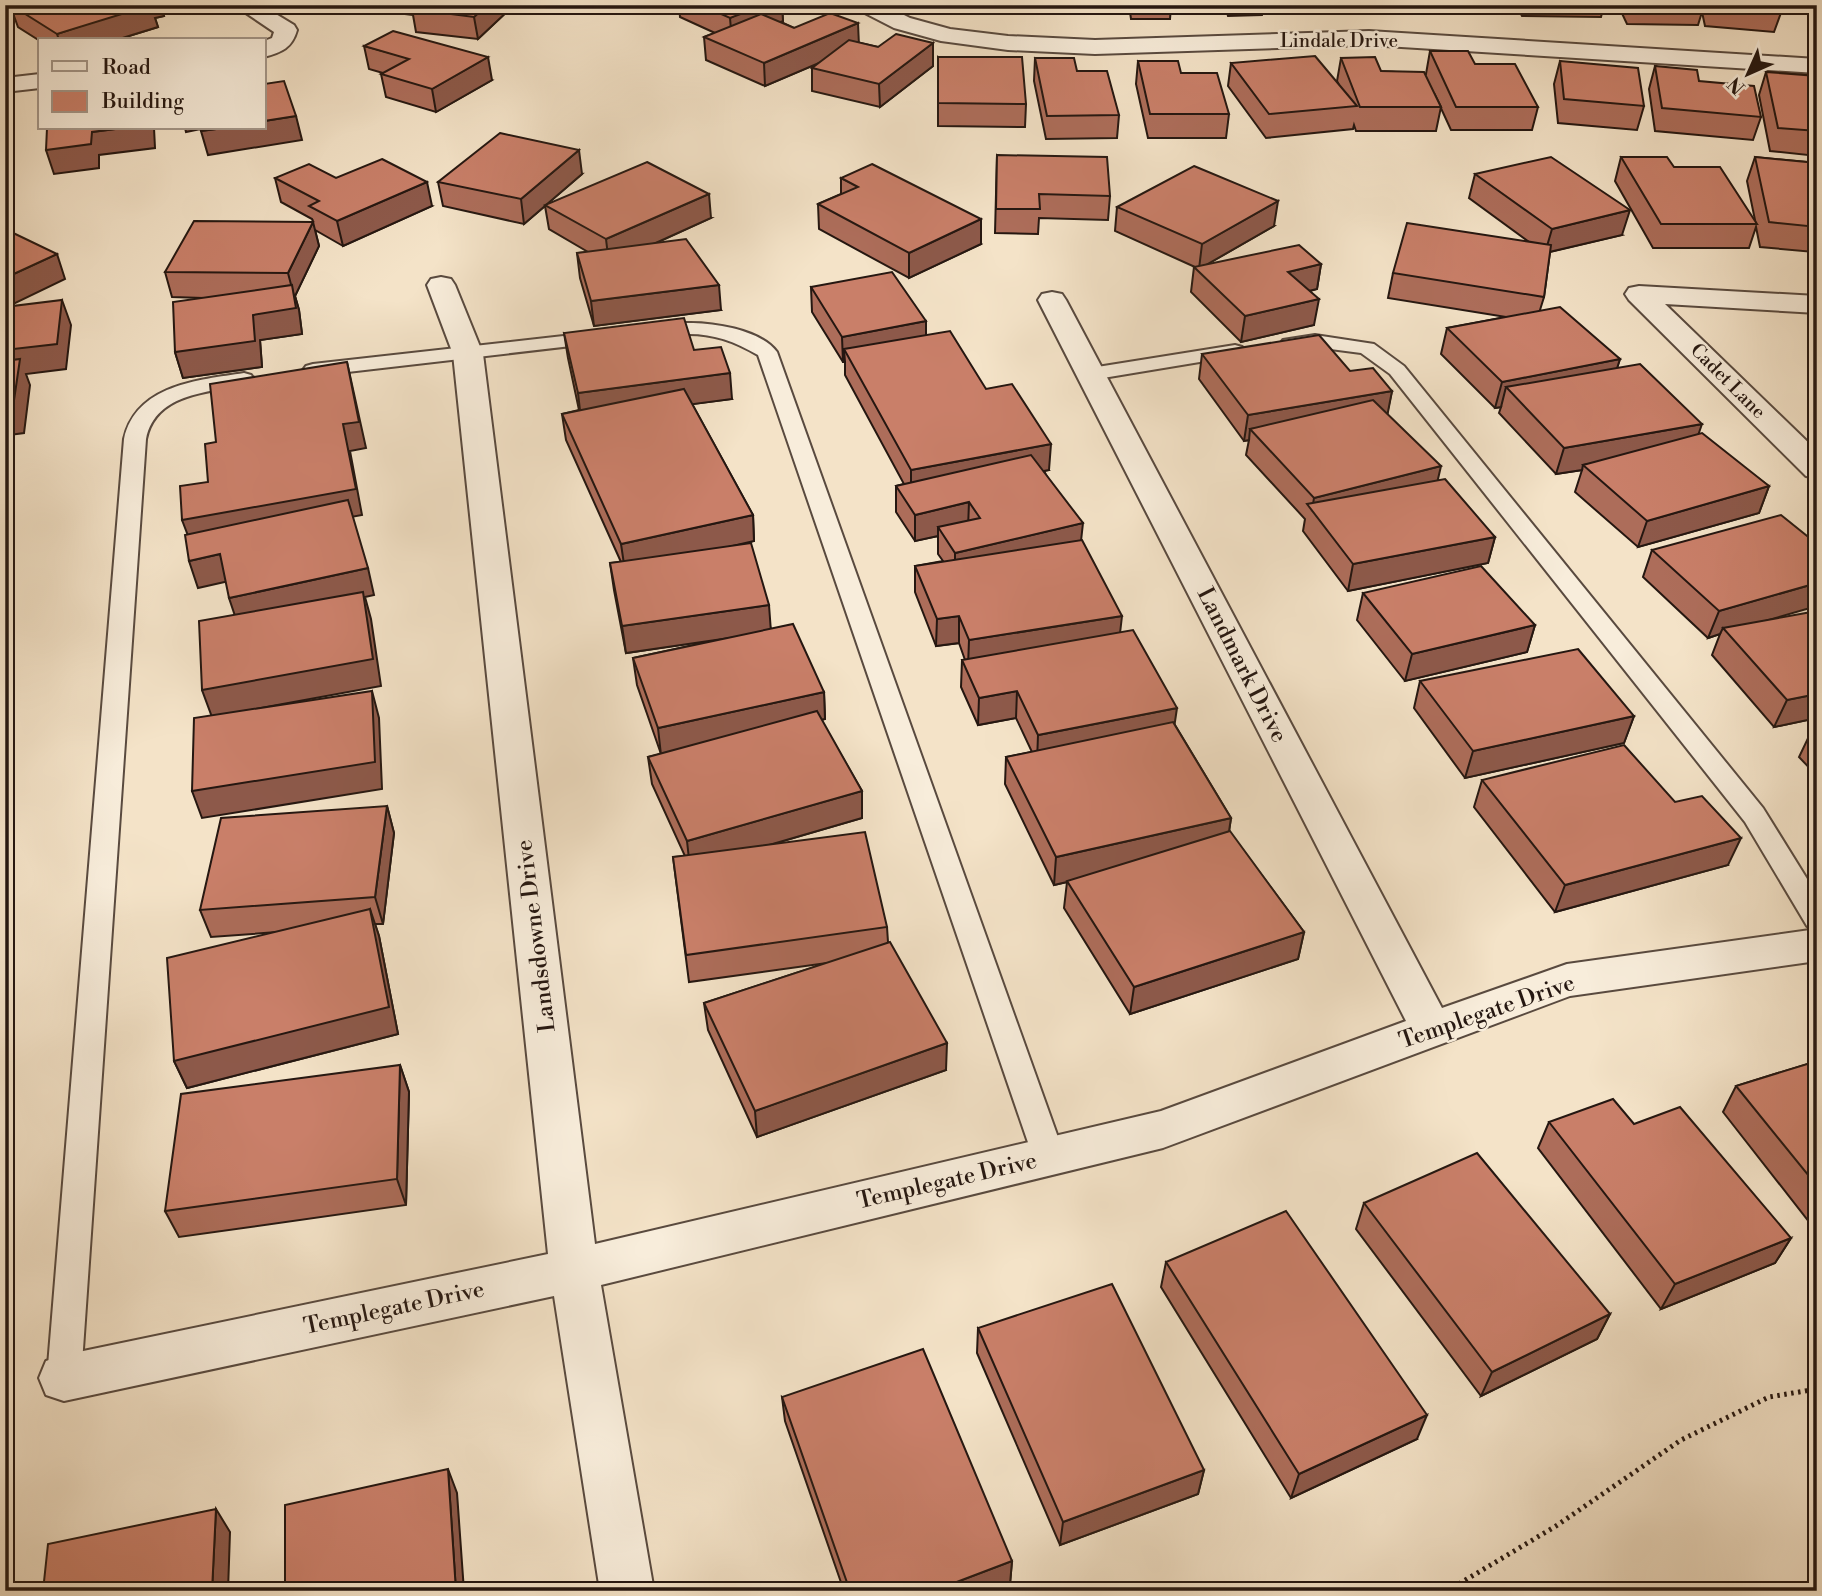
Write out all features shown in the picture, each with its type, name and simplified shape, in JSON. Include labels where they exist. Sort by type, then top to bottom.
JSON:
[{"type":"street","points":[[245,5],[286,30],[282,42],[266,49]]},
{"type":"street","name":"Lindale Drive","points":[[867,5],[902,23],[949,36],[1008,43],[1095,47],[1368,38],[1817,66]]},
{"type":"street","points":[[1361,16],[1368,38]]},
{"type":"street","points":[[5,85],[38,81]]},
{"type":"street","name":"Landsdowne Drive","points":[[441,285],[468,354],[575,1270],[627,1591]]},
{"type":"street","name":"Cadet Lane","points":[[1817,305],[1639,294],[1817,468]]},
{"type":"street","name":"Landmark Drive","points":[[1052,300],[1432,1030]]},
{"type":"street","name":"Templegate Drive","points":[[64,1378],[575,1270],[1163,1129],[1567,980],[1817,945]]},
{"type":"lane","points":[[293,372],[704,326],[744,337],[767,352],[1049,1157]]},
{"type":"lane","points":[[1091,374],[1315,341],[1367,348],[1397,370],[1754,815],[1817,919]]},
{"type":"lane","points":[[64,1378],[130,478],[141,420],[159,402],[190,388],[266,375]]},
{"type":"path","points":[[1447,1591],[1556,1527],[1681,1440],[1769,1397],[1817,1389]]},
{"type":"building","points":[[11,5],[151,5],[57,34]]},
{"type":"building","points":[[416,5],[487,5],[474,17],[412,9]]},
{"type":"building","points":[[701,5],[765,5],[730,18]]},
{"type":"building","points":[[1725,5],[1780,5],[1782,10]]},
{"type":"building","points":[[830,13],[858,23],[764,63],[704,37],[761,14],[794,28]]},
{"type":"building","points":[[393,31],[488,57],[432,89],[381,74],[409,59],[364,46]]},
{"type":"building","points":[[896,34],[933,43],[879,84],[812,68],[849,40],[878,47]]},
{"type":"building","points":[[1430,51],[1468,51],[1475,64],[1515,64],[1538,107],[1456,107]]},
{"type":"building","points":[[1315,56],[1357,106],[1269,114],[1231,63]]},
{"type":"building","points":[[938,57],[1022,57],[1026,104],[938,103]]},
{"type":"building","points":[[1375,57],[1381,71],[1424,72],[1441,107],[1360,107],[1341,58]]},
{"type":"building","points":[[1035,58],[1074,58],[1077,71],[1107,71],[1119,115],[1047,116]]},
{"type":"building","points":[[1138,61],[1178,61],[1181,73],[1217,73],[1229,114],[1150,114]]},
{"type":"building","points":[[1560,61],[1638,68],[1644,106],[1564,99]]},
{"type":"building","points":[[1655,66],[1697,70],[1699,81],[1754,86],[1761,117],[1662,108]]},
{"type":"building","points":[[1766,72],[1817,76],[1817,131],[1778,128]]},
{"type":"building","points":[[284,81],[296,116],[266,121],[266,84]]},
{"type":"building","points":[[47,130],[108,130],[92,132],[91,144],[46,150]]},
{"type":"building","points":[[500,133],[579,150],[521,199],[438,182]]},
{"type":"building","points":[[997,155],[1107,157],[1110,196],[1039,194],[1040,209],[996,209]]},
{"type":"building","points":[[1551,157],[1630,210],[1552,229],[1475,174]]},
{"type":"building","points":[[1621,157],[1667,157],[1674,167],[1720,167],[1757,224],[1661,224]]},
{"type":"building","points":[[1755,157],[1817,163],[1817,227],[1769,222]]},
{"type":"building","points":[[382,159],[427,182],[337,221],[309,206],[319,201],[275,178],[309,164],[336,178]]},
{"type":"building","points":[[647,162],[709,194],[606,239],[545,205]]},
{"type":"building","points":[[872,164],[981,219],[909,253],[818,204],[858,187],[841,178]]},
{"type":"building","points":[[1194,166],[1278,201],[1202,244],[1117,207]]},
{"type":"building","points":[[194,221],[313,222],[288,273],[165,272]]},
{"type":"building","points":[[1407,223],[1551,245],[1544,297],[1393,273]]},
{"type":"building","points":[[7,230],[57,254],[5,278]]},
{"type":"building","points":[[686,239],[719,285],[591,301],[577,253]]},
{"type":"building","points":[[1299,245],[1321,264],[1288,272],[1319,299],[1245,316],[1194,267]]},
{"type":"building","points":[[892,272],[926,321],[842,337],[811,287]]},
{"type":"building","points":[[292,285],[296,308],[253,315],[255,341],[175,352],[173,302]]},
{"type":"building","points":[[62,300],[57,344],[5,350],[5,307]]},
{"type":"building","points":[[1560,307],[1620,359],[1502,382],[1447,328]]},
{"type":"building","points":[[684,318],[694,350],[721,347],[730,373],[578,393],[564,333]]},
{"type":"building","points":[[950,331],[986,389],[1012,384],[1051,444],[911,470],[844,349]]},
{"type":"building","points":[[1319,335],[1350,371],[1373,368],[1392,391],[1248,415],[1202,354]]},
{"type":"building","points":[[20,359],[13,407],[5,408],[5,361]]},
{"type":"building","points":[[347,362],[359,422],[343,424],[356,489],[182,520],[180,486],[208,482],[205,444],[216,442],[210,384]]},
{"type":"building","points":[[1640,364],[1702,424],[1564,448],[1506,387]]},
{"type":"building","points":[[684,389],[753,515],[621,544],[562,414]]},
{"type":"building","points":[[1373,400],[1441,466],[1314,498],[1250,429]]},
{"type":"building","points":[[1702,433],[1769,486],[1647,521],[1583,465]]},
{"type":"building","points":[[1031,455],[1083,523],[955,553],[938,527],[980,518],[969,502],[915,515],[896,486]]},
{"type":"building","points":[[1445,479],[1495,537],[1353,564],[1307,504]]},
{"type":"building","points":[[348,500],[368,568],[229,598],[220,554],[189,561],[185,535]]},
{"type":"building","points":[[1781,515],[1817,544],[1817,583],[1719,611],[1652,550]]},
{"type":"building","points":[[1082,540],[1122,616],[969,640],[959,616],[937,619],[915,566]]},
{"type":"building","points":[[751,543],[769,605],[622,626],[610,563]]},
{"type":"building","points":[[1481,566],[1535,625],[1412,654],[1363,593]]},
{"type":"building","points":[[363,592],[373,659],[202,690],[199,621]]},
{"type":"building","points":[[1817,611],[1817,694],[1787,700],[1723,628]]},
{"type":"building","points":[[793,624],[824,692],[658,728],[633,658]]},
{"type":"building","points":[[1133,630],[1177,708],[1038,735],[1017,691],[979,698],[962,660]]},
{"type":"building","points":[[1578,649],[1634,716],[1473,751],[1420,681]]},
{"type":"building","points":[[372,691],[375,762],[192,791],[194,718]]},
{"type":"building","points":[[817,711],[862,791],[687,841],[648,757]]},
{"type":"building","points":[[1173,722],[1231,818],[1056,857],[1006,757]]},
{"type":"building","points":[[1624,745],[1675,802],[1702,796],[1741,838],[1565,885],[1482,780]]},
{"type":"building","points":[[387,806],[375,897],[200,910],[221,818]]},
{"type":"building","points":[[1230,831],[1304,932],[1134,987],[1067,881]]},
{"type":"building","points":[[865,832],[887,927],[686,955],[673,857]]},
{"type":"building","points":[[370,909],[389,1007],[174,1061],[167,958]]},
{"type":"building","points":[[890,942],[947,1043],[755,1111],[704,1003]]},
{"type":"building","points":[[1817,1061],[1817,1186],[1736,1086]]},
{"type":"building","points":[[400,1065],[397,1179],[165,1211],[181,1094]]},
{"type":"building","points":[[1613,1099],[1634,1124],[1680,1107],[1791,1238],[1675,1284],[1549,1122]]},
{"type":"building","points":[[1477,1153],[1610,1314],[1492,1372],[1364,1203]]},
{"type":"building","points":[[1286,1211],[1427,1415],[1299,1474],[1166,1262]]},
{"type":"building","points":[[1112,1284],[1204,1470],[1063,1522],[978,1328]]},
{"type":"building","points":[[923,1349],[1012,1561],[933,1591],[850,1591],[782,1397]]},
{"type":"building","points":[[448,1469],[456,1591],[285,1591],[285,1505]]},
{"type":"building","points":[[216,1509],[212,1591],[43,1591],[48,1544]]}]
